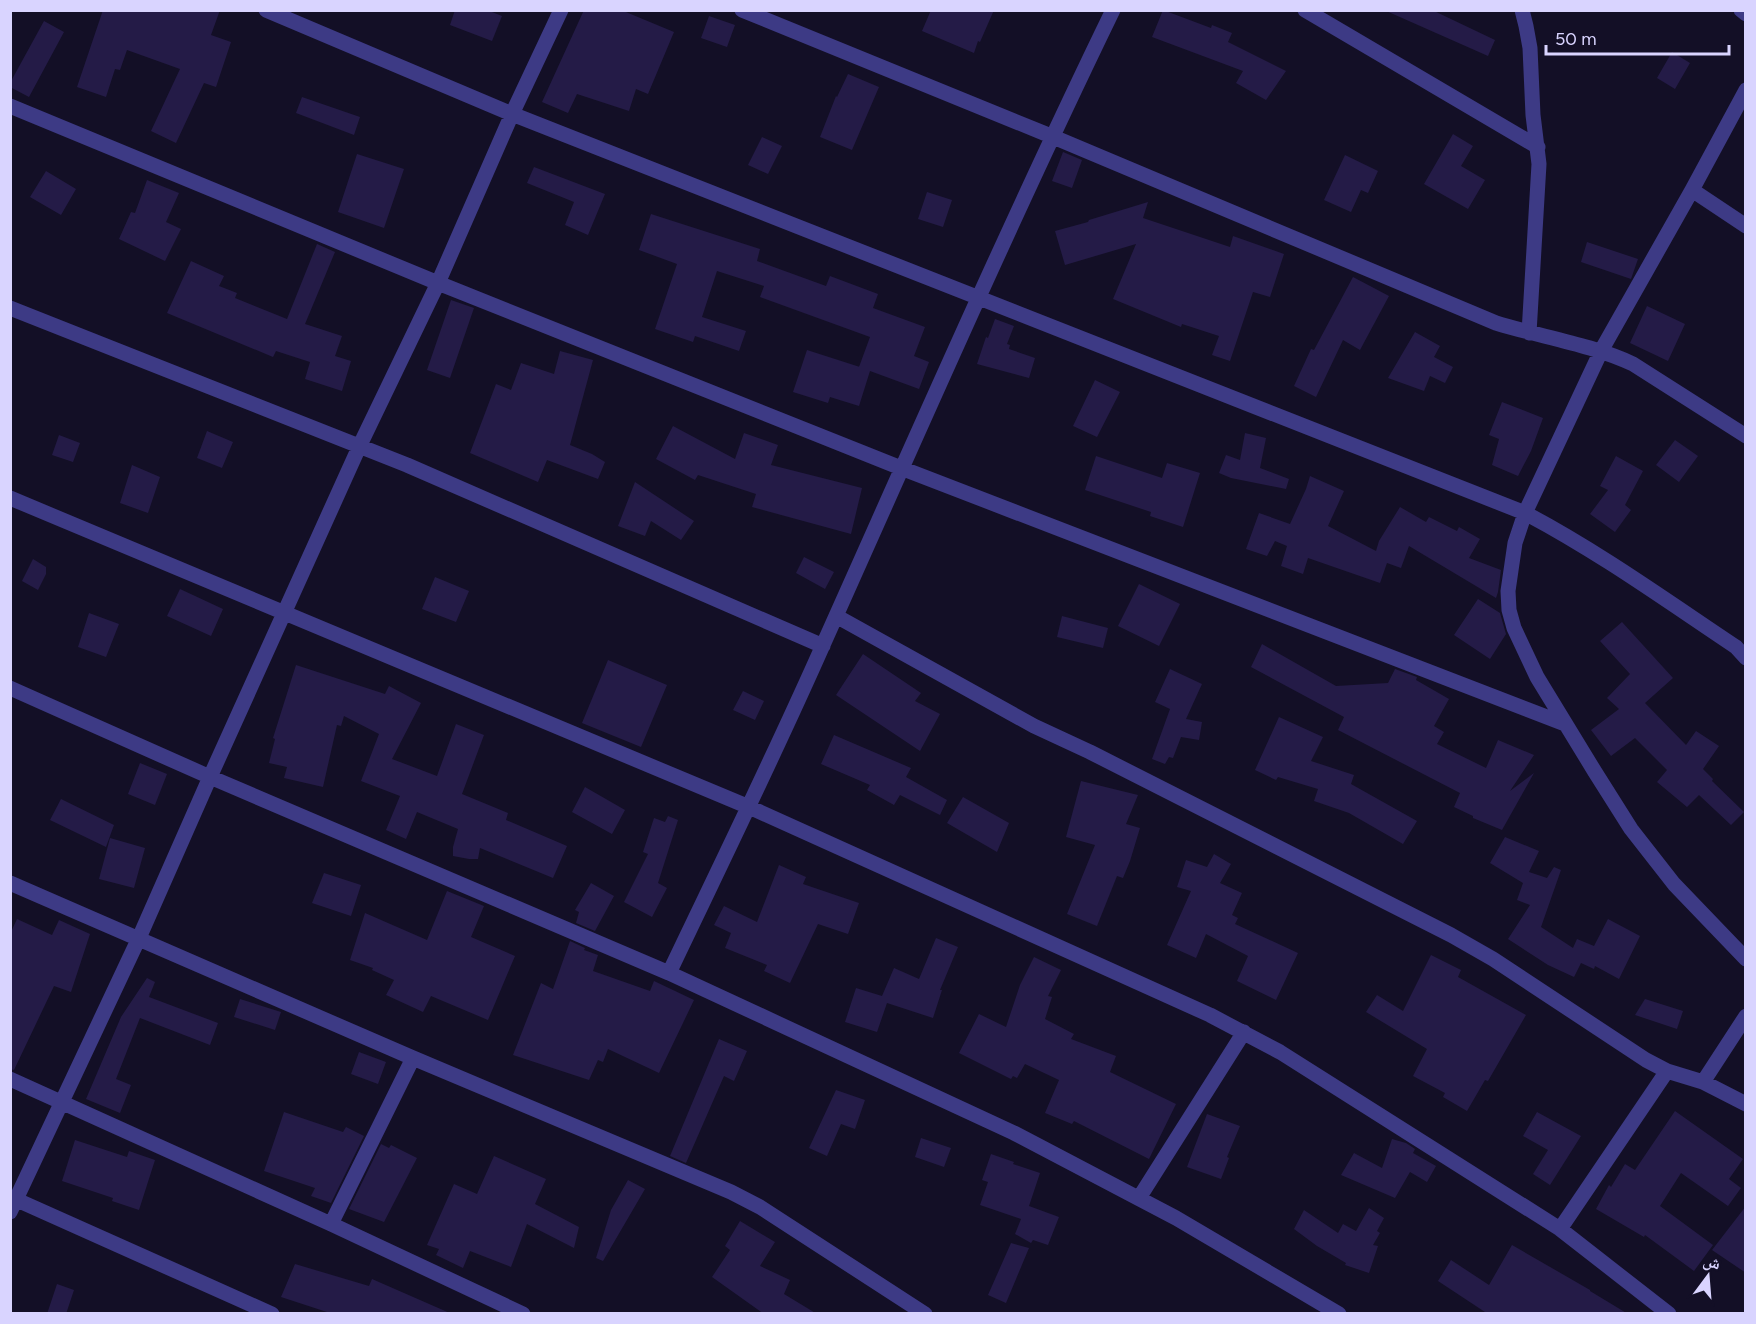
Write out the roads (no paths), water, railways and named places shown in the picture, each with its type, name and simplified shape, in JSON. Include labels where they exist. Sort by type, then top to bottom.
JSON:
[{"type":"street","points":[[266,10],[512,114],[1525,513],[1590,550],[1736,647],[1746,658]]},
{"type":"street","points":[[272,1314],[14,1206],[140,938],[360,445],[438,283],[512,114],[561,10]]},
{"type":"street","points":[[742,10],[1052,136],[1496,323],[1601,351],[1633,364],[1746,436]]},
{"type":"street","points":[[669,973],[749,807],[977,298],[1113,10]]},
{"type":"street","points":[[1305,10],[1538,147]]},
{"type":"street","points":[[1522,10],[1530,48],[1533,115],[1539,164],[1529,333]]},
{"type":"street","points":[[1741,10],[1746,14]]},
{"type":"street","points":[[1746,90],[1601,351],[1525,513],[1515,543],[1508,591],[1509,610],[1514,628],[1537,676],[1631,829],[1674,884],[1746,959]]},
{"type":"street","points":[[10,106],[438,283],[901,468],[1565,724]]},
{"type":"street","points":[[1692,190],[1746,226]]},
{"type":"street","points":[[10,308],[360,445],[823,646]]},
{"type":"street","points":[[10,498],[749,807],[1244,1032],[1280,1052],[1560,1229],[1669,1314]]},
{"type":"street","points":[[836,616],[1034,726],[1090,752],[1462,941],[1493,959],[1626,1048],[1667,1071],[1703,1082],[1746,1104]]},
{"type":"street","points":[[10,688],[210,777],[669,973],[1014,1133],[1139,1198],[1339,1314]]},
{"type":"street","points":[[10,883],[412,1058],[731,1192],[760,1207],[925,1314]]},
{"type":"street","points":[[1703,1082],[1746,1016]]},
{"type":"street","points":[[1139,1198],[1244,1032]]},
{"type":"street","points":[[331,1224],[412,1058]]},
{"type":"street","points":[[1560,1229],[1667,1071]]},
{"type":"street","points":[[10,1079],[331,1224],[523,1314]]}]
